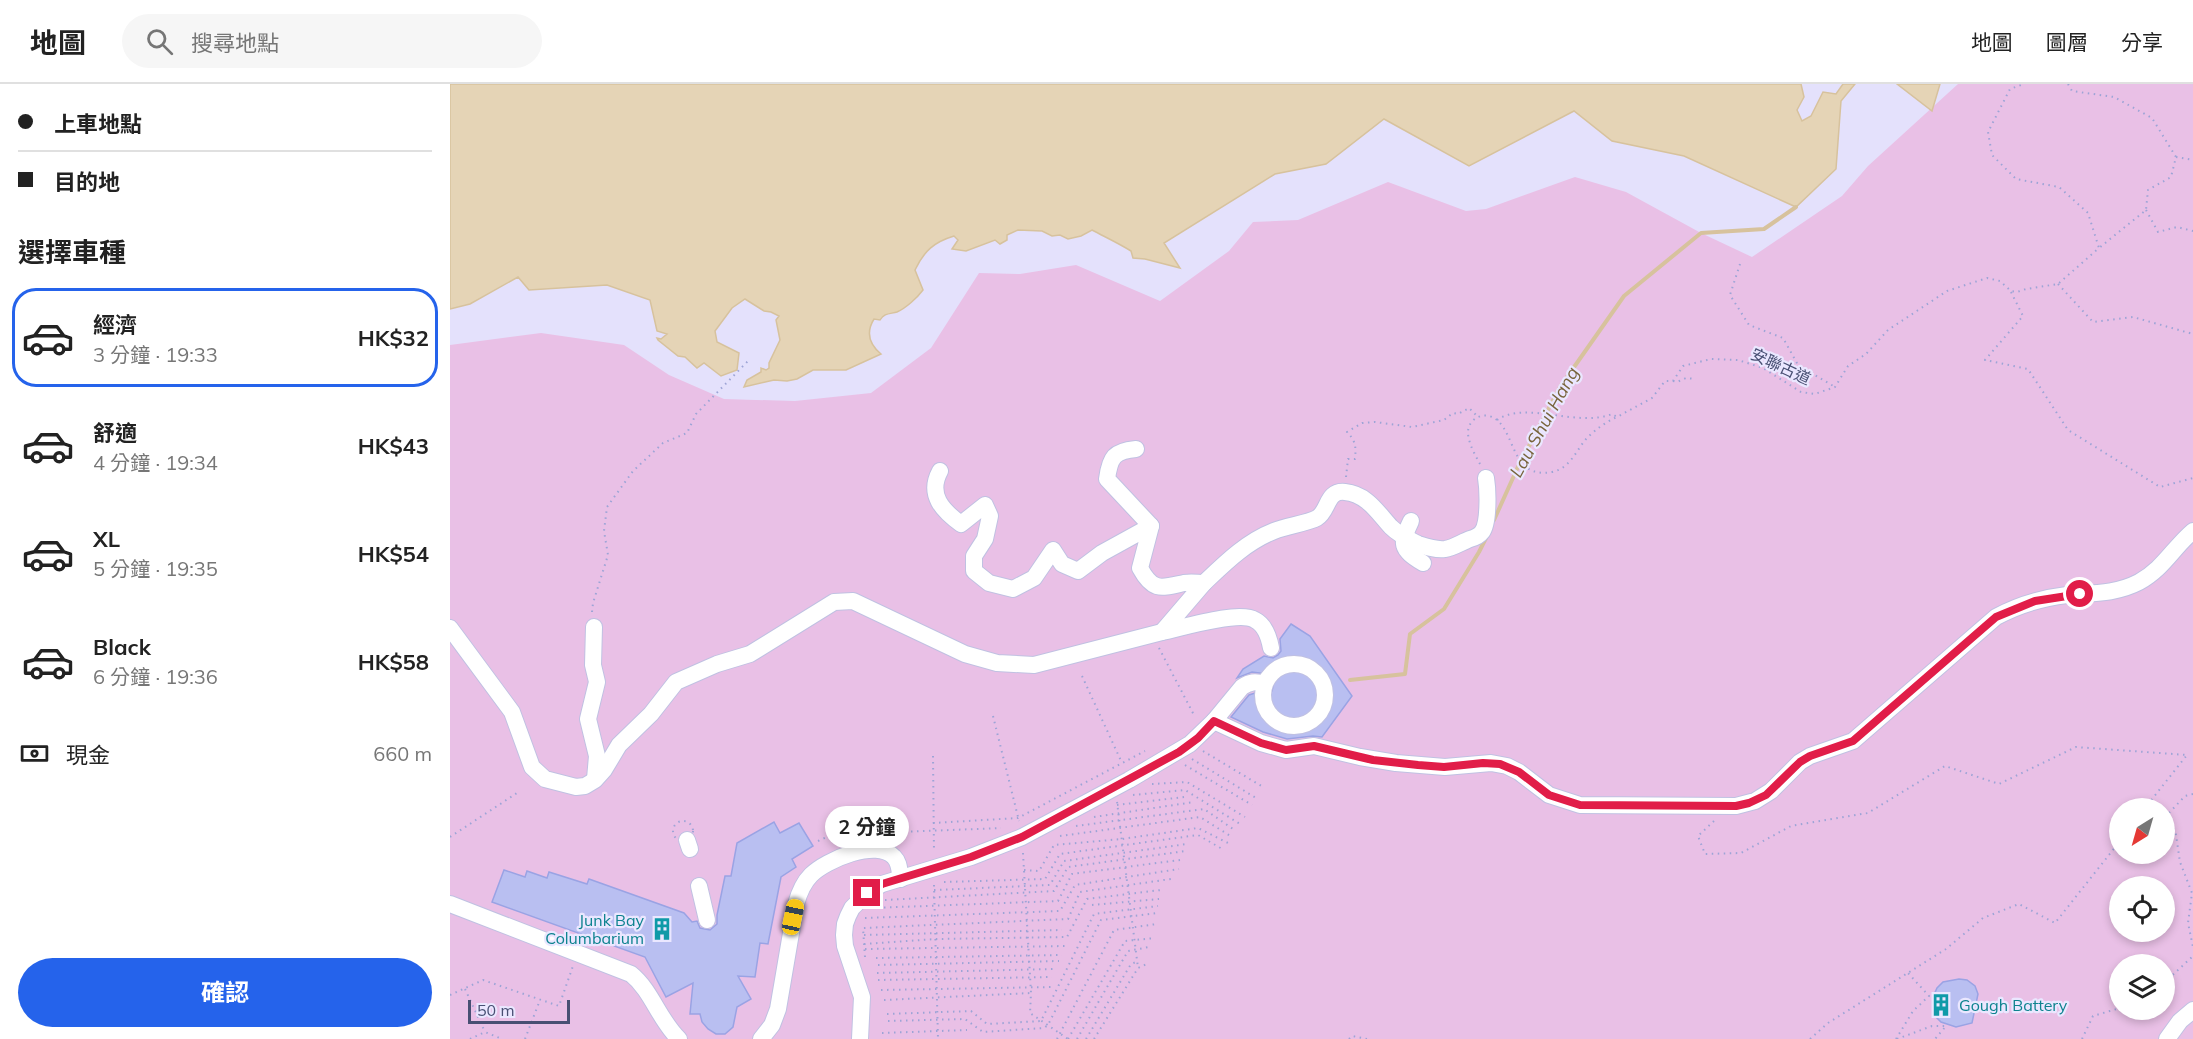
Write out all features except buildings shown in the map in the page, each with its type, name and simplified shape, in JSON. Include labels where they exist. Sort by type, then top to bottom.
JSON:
[{"type":"street","points":[[1136,449],[1122,450],[1109,462],[1107,479],[1151,526]]},
{"type":"street","points":[[940,471],[935,482],[936,494],[944,512],[961,524],[985,505],[990,516],[986,539],[974,556],[974,570],[989,583],[1014,589],[1034,578],[1053,550],[1062,564],[1078,571],[1102,554],[1151,526]]},
{"type":"street","points":[[1159,638],[1204,583],[1224,563],[1270,532],[1321,516],[1334,494],[1344,492],[1368,501],[1403,537],[1435,549],[1445,549],[1477,537],[1482,532],[1486,525],[1488,487],[1486,478]]},
{"type":"street","points":[[1411,520],[1403,537],[1403,546],[1423,563]]},
{"type":"street","points":[[1151,526],[1140,568],[1147,580],[1157,587],[1169,588],[1186,583],[1204,583]]},
{"type":"street","points":[[1214,721],[1261,743],[1286,750],[1314,746],[1369,759],[1444,767],[1483,763],[1500,764],[1519,772],[1549,795],[1580,805],[1718,807],[1744,805],[1771,791],[1805,759],[1822,750],[1853,741],[1996,617],[2046,599],[2106,593],[2130,586],[2162,566],[2193,531]]},
{"type":"street","points":[[450,628],[512,712],[528,759],[537,773],[545,779],[576,787],[585,786],[595,780],[619,745],[651,714],[676,682],[717,664],[750,654],[834,602],[853,601],[965,654],[998,663],[1034,665],[1159,638],[1203,622],[1239,617],[1255,619],[1266,630],[1271,648]]},
{"type":"street","points":[[592,621],[593,665],[597,682],[588,719],[597,756],[595,780]]},
{"type":"street","points":[[860,1039],[862,998],[845,946],[845,924],[852,908],[867,893],[882,884],[934,869],[1021,832],[1123,783],[1180,751],[1214,721],[1242,687],[1249,683],[1264,684]]},
{"type":"street","points":[[760,1039],[772,1025],[778,1009],[796,904],[802,887],[811,875],[835,859],[875,850],[886,851],[895,858],[901,879]]},
{"type":"street","points":[[699,886],[707,920]]},
{"type":"street","points":[[450,904],[621,969],[639,980],[667,1026],[679,1039]]},
{"type":"street","points":[[2167,1039],[2180,1021],[2193,1010]]},
{"type":"path","points":[[2024,84],[2010,89],[1988,132],[1992,155],[2016,179],[2059,187],[2088,213],[2099,248]]},
{"type":"path","points":[[2068,84],[2072,90],[2114,97],[2152,118],[2176,157],[2172,177],[2148,190],[2146,210],[2157,232],[2177,227],[2193,231]]},
{"type":"path","points":[[2176,157],[2193,160]]},
{"type":"path","points":[[2009,290],[2017,292],[2058,284],[2146,210]]},
{"type":"path","points":[[1740,264],[1730,295],[1749,325],[1783,338],[1798,364],[1835,387],[1848,366],[1866,354],[1888,330],[1947,291],[1987,278],[2001,281],[2009,290],[2023,316],[1985,360],[2028,369],[2068,430],[2160,487],[2193,478]]},
{"type":"path","points":[[2058,284],[2093,322],[2133,317],[2193,334]]},
{"type":"path","points":[[592,621],[593,603],[608,555],[604,521],[611,500],[633,471],[663,443],[687,433],[696,414],[750,359]]},
{"type":"path","name":"安聯古道","points":[[1497,420],[1504,416],[1523,413],[1581,419],[1604,418],[1612,414],[1617,417],[1652,398],[1665,381],[1673,381],[1683,366],[1699,360],[1738,360],[1763,368],[1801,392],[1815,394],[1835,387]]},
{"type":"path","points":[[1673,381],[1677,382],[1686,378],[1696,379]]},
{"type":"path","points":[[1344,492],[1348,459],[1355,459],[1356,446],[1354,439],[1347,432],[1354,427],[1362,423],[1375,422],[1412,427],[1444,420],[1453,413],[1458,414],[1469,408],[1477,417]]},
{"type":"path","points":[[1486,478],[1468,434],[1472,421],[1477,417],[1491,416],[1497,420],[1515,455],[1526,466],[1543,472],[1552,472],[1563,468],[1572,460],[1588,437],[1617,417]]},
{"type":"path","points":[[1159,638],[1195,718]]},
{"type":"path","points":[[1082,676],[1122,764]]},
{"type":"path","points":[[993,716],[1021,832],[1031,993],[1029,1013],[1068,1039],[1125,941],[1155,938]]},
{"type":"path","points":[[1715,820],[1698,836],[1705,855],[1741,853],[1791,826],[1868,813],[1946,766],[1999,784],[2076,747],[2187,755],[2193,753]]},
{"type":"path","points":[[933,823],[1018,818],[1152,748]]},
{"type":"path","points":[[1180,751],[1263,787]]},
{"type":"path","points":[[1180,751],[1256,798]]},
{"type":"path","points":[[1180,751],[1252,805]]},
{"type":"path","points":[[2153,798],[2187,755]]},
{"type":"path","points":[[933,756],[934,869]]},
{"type":"path","points":[[1123,783],[1156,785],[1187,782],[1245,817]]},
{"type":"path","points":[[1123,783],[1117,805],[1138,968]]},
{"type":"path","points":[[1123,783],[1133,796],[1185,790],[1240,825]]},
{"type":"path","points":[[450,837],[517,793]]},
{"type":"path","points":[[2193,795],[2185,796],[2168,814],[2176,835],[2180,862],[2192,892],[2188,923],[2193,947]]},
{"type":"path","points":[[1117,805],[1184,797]]},
{"type":"path","points":[[1094,817],[1194,802]]},
{"type":"path","points":[[1070,827],[1204,809],[1236,831]]},
{"type":"path","points":[[1060,836],[1200,817],[1232,837]]},
{"type":"path","points":[[1024,870],[1039,871],[1054,845],[1122,839],[1198,828],[1228,843]]},
{"type":"path","points":[[818,841],[829,836],[933,831],[1021,832]]},
{"type":"path","points":[[938,1039],[934,882],[1045,879],[1060,854],[1198,835],[1224,850]]},
{"type":"path","points":[[934,890],[1050,885],[1064,861],[1187,844]]},
{"type":"path","points":[[875,901],[1054,891],[1068,867],[1186,851]]},
{"type":"path","points":[[1810,1039],[1828,1023],[1946,949],[1983,918],[2019,904],[2055,923],[2109,855]]},
{"type":"path","points":[[864,909],[1058,901],[1072,874],[1180,860]]},
{"type":"path","points":[[856,918],[1060,911],[1075,885],[1179,869]]},
{"type":"path","points":[[865,958],[863,928],[1068,919],[1080,892],[1171,879]]},
{"type":"path","points":[[864,944],[936,939],[1067,938],[1087,899],[1161,890]]},
{"type":"path","points":[[1092,905],[1159,899]]},
{"type":"path","points":[[1041,1021],[1094,914],[1158,906]]},
{"type":"path","points":[[888,1021],[965,1019],[983,1032],[1044,1028],[1101,920],[1158,913]]},
{"type":"path","points":[[1057,1039],[1114,930],[1157,924]]},
{"type":"path","points":[[863,935],[1062,930]]},
{"type":"path","points":[[865,950],[1066,946]]},
{"type":"path","points":[[1077,1039],[1128,951],[1149,947]]},
{"type":"path","points":[[450,995],[483,980],[560,1006],[578,952]]},
{"type":"path","points":[[876,958],[1062,955]]},
{"type":"path","points":[[2175,973],[2193,956]]},
{"type":"path","points":[[878,965],[1059,961]]},
{"type":"path","points":[[1086,1039],[1131,964],[1137,962]]},
{"type":"path","points":[[1095,1039],[1138,968],[1149,963]]},
{"type":"path","points":[[876,973],[1054,969]]},
{"type":"path","points":[[1896,1039],[1913,1011],[1929,996],[1908,973]]},
{"type":"path","points":[[878,980],[1052,978]]},
{"type":"path","points":[[881,990],[1052,987]]},
{"type":"path","points":[[465,988],[485,1032],[502,1039]]},
{"type":"path","points":[[884,1000],[1031,993]]},
{"type":"path","points":[[525,1039],[540,999]]},
{"type":"path","points":[[887,1014],[971,1011],[987,1024],[1041,1021]]},
{"type":"path","points":[[2082,1039],[2093,1016],[2109,1011]]},
{"type":"path","points":[[1896,1039],[1932,1026],[1946,1026],[1935,1039]]},
{"type":"path","points":[[882,1033],[967,1030]]},
{"type":"path","points":[[470,1039],[485,1032]]},
{"type":"path","points":[[1349,1039],[1352,1036],[1366,1039]]},
{"type":"shaded area","points":[[450,84],[1801,84],[1804,97],[1797,110],[1802,121],[1811,116],[1823,92],[1836,94],[1843,84],[1855,84],[1841,101],[1836,169],[1796,207],[1684,156],[1612,141],[1574,111],[1469,166],[1384,119],[1326,164],[1275,174],[1164,243],[1180,268],[1133,258],[1131,251],[1092,230],[1068,239],[1060,235],[1052,236],[1042,231],[1018,230],[1007,235],[1007,240],[1000,244],[995,240],[966,251],[952,249],[958,240],[954,236],[947,238],[930,248],[915,270],[923,290],[918,296],[897,312],[885,315],[880,320],[874,319],[870,329],[870,338],[881,354],[846,370],[813,370],[797,379],[774,380],[744,387],[747,380],[761,372],[761,368],[766,370],[769,368],[769,363],[780,340],[776,320],[779,316],[764,311],[745,299],[732,308],[715,331],[717,342],[739,353],[737,370],[721,376],[704,363],[697,368],[685,357],[678,356],[658,340],[657,338],[661,339],[667,334],[657,331],[650,300],[607,285],[529,290],[518,277],[470,304],[450,309]]},
{"type":"shaded area","points":[[1897,84],[1940,84],[1932,111]]},
{"type":"shaded area","points":[[1958,84],[2193,84],[2193,1039],[450,1039],[450,345],[541,333],[624,345],[669,375],[724,399],[795,401],[871,393],[931,348],[979,273],[1020,274],[1076,265],[1160,301],[1229,251],[1253,222],[1298,220],[1388,182],[1466,211],[1486,209],[1575,177],[1626,192],[1701,233],[1752,257],[1842,196],[1868,166]]},
{"type":"waterway","name":"Lau Shui Hang","points":[[1494,520],[1517,469],[1560,387],[1624,296],[1701,233],[1764,229],[1796,207]]},
{"type":"waterway","name":"Lau Shui Hang","points":[[1350,680],[1405,674],[1410,634],[1444,609],[1486,538]]},
{"type":"place","name":"Junk Bay Columbarium","points":[[662,929]]},
{"type":"place","name":"Gough Battery","points":[[1941,1005]]},
{"type":"route","points":[[867,893],[882,884],[971,857],[1022,837],[1179,752],[1198,738],[1214,721],[1273,748],[1286,750],[1314,746],[1373,760],[1444,767],[1483,763],[1500,764],[1519,772],[1549,795],[1580,805],[1718,807],[1744,805],[1771,791],[1805,759],[1822,750],[1853,741],[1996,617],[2035,601],[2080,594]]}]
